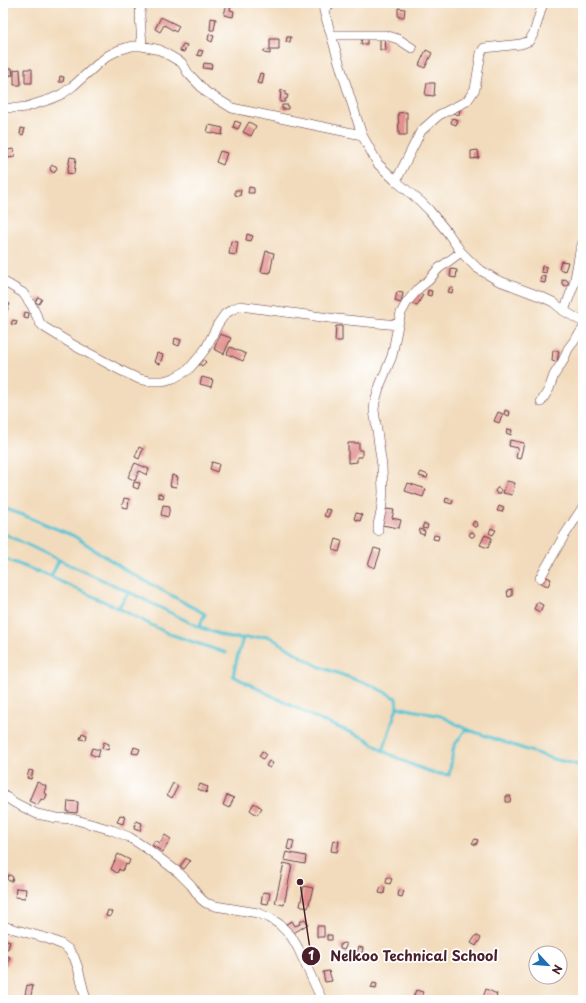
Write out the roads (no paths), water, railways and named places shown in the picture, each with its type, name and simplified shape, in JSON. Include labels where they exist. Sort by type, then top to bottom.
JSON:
[{"type":"street","points":[[141,3],[140,15],[142,46]]},
{"type":"street","points":[[396,181],[421,131],[439,115],[467,101],[475,89],[481,52],[484,48],[521,44],[529,41],[534,33],[543,3]]},
{"type":"street","points":[[323,7],[362,134],[378,164],[429,210],[461,252],[477,268],[507,284],[542,296],[583,322]]},
{"type":"street","points":[[331,35],[385,35],[398,39],[412,48]]},
{"type":"street","points":[[3,108],[26,107],[51,99],[62,94],[73,86],[109,55],[132,46],[142,46],[160,50],[182,63],[188,73],[206,92],[232,108],[362,134]]},
{"type":"street","points":[[564,311],[574,284],[583,242]]},
{"type":"street","points":[[378,531],[383,493],[382,466],[374,410],[380,385],[392,356],[401,314],[407,302],[419,288],[438,270],[461,252]]},
{"type":"street","points":[[3,281],[23,294],[32,306],[40,323],[44,327],[122,371],[139,379],[149,381],[163,381],[174,378],[188,370],[203,352],[225,314],[240,306],[338,319],[398,325]]},
{"type":"street","points":[[541,402],[549,389],[554,375],[568,349],[583,329]]},
{"type":"street","points":[[540,578],[564,536],[583,507]]},
{"type":"street","points":[[3,795],[37,814],[57,818],[73,819],[112,830],[129,837],[149,850],[191,885],[206,903],[270,918],[279,924],[291,936],[322,1000]]},
{"type":"street","points":[[3,926],[46,938],[61,944],[68,949],[74,957],[78,968],[86,1000]]},
{"type":"lane","points":[[323,7],[336,3]]},
{"type":"waterway","points":[[3,508],[74,536],[127,571],[205,614],[199,627]]},
{"type":"waterway","points":[[3,533],[129,592],[199,627],[230,638],[268,636],[320,667],[371,685],[396,698],[397,707]]},
{"type":"waterway","points":[[3,558],[51,577],[118,608],[167,633],[226,653]]},
{"type":"waterway","points":[[51,577],[59,560]]},
{"type":"waterway","points":[[118,608],[129,592]]},
{"type":"waterway","points":[[243,638],[233,676],[320,720],[365,738],[383,751],[433,773],[449,775],[454,746],[466,729],[553,759],[583,766]]},
{"type":"waterway","points":[[383,751],[397,707],[441,716],[466,729]]},
{"type":"place","name":"Nelkoo Technical School","points":[[300,882]]}]
